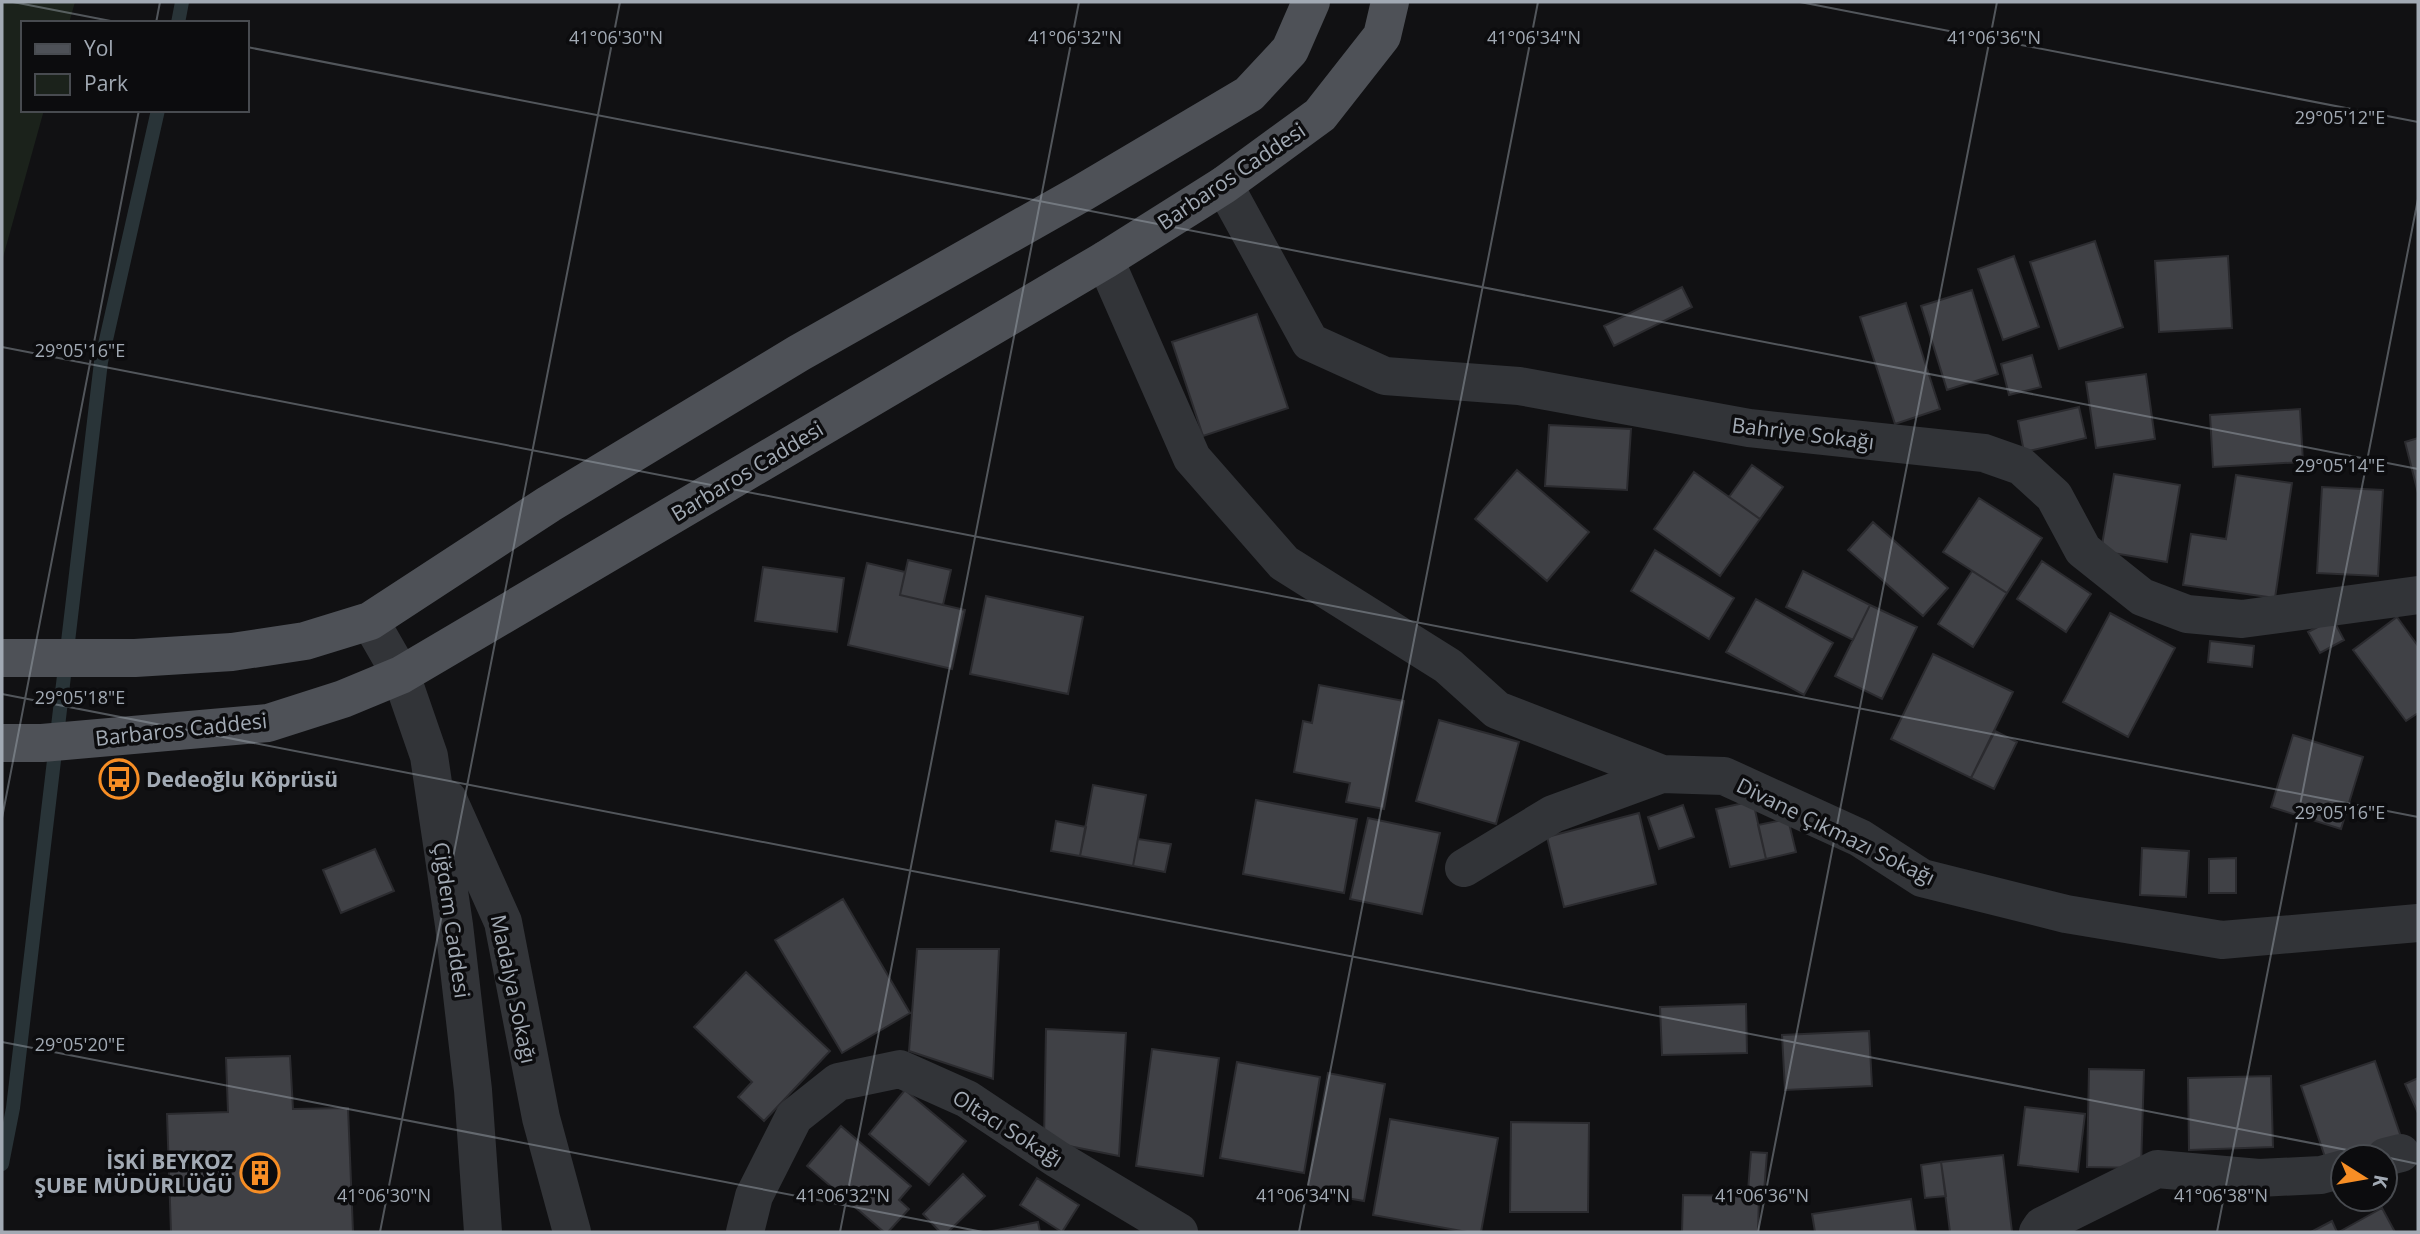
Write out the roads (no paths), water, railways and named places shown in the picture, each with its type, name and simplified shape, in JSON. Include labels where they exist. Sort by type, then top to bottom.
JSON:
[{"type":"main road","points":[[2,658],[135,658],[232,652],[305,641],[370,621],[549,504],[799,353],[1082,193],[1249,94],[1290,50],[1311,2]]},
{"type":"main road","name":"Barbaros Caddesi","points":[[2,743],[42,743],[268,723],[344,699],[401,675],[1105,260],[1224,185],[1320,115],[1382,36],[1390,2]]},
{"type":"street","name":"Bahriye Sokağı","points":[[1224,185],[1310,342],[1385,376],[1519,386],[1749,428],[1984,453],[2021,466],[2054,496],[2083,550],[2132,590],[2142,597],[2187,614],[2242,619],[2418,595]]},
{"type":"street","name":"Divane Çıkmazı Sokağı","points":[[1105,260],[1192,458],[1284,563],[1448,666],[1497,710],[1662,774],[1724,776],[1860,838],[1922,878],[2066,914],[2222,940],[2418,923]]},
{"type":"street","name":"Çiğdem Caddesi","points":[[370,621],[401,675],[429,756],[454,925],[473,1090],[483,1232]]},
{"type":"street","name":"Madalya Sokağı","points":[[429,756],[503,922],[541,1118],[572,1232]]},
{"type":"street","points":[[1464,868],[1553,814],[1662,774]]},
{"type":"street","name":"Oltacı Sokağı","points":[[746,1232],[754,1196],[794,1117],[838,1082],[900,1069],[967,1098],[1057,1159],[1179,1232]]},
{"type":"street","points":[[2038,1232],[2042,1226],[2157,1169],[2259,1178],[2329,1173]]},
{"type":"waterway","points":[[178,21],[182,2]]},
{"type":"waterway","points":[[2,1164],[13,1108],[101,362],[158,112]]},
{"type":"place","name":"Dedeoğlu Köprüsü","points":[[119,779]]},
{"type":"place","name":"İSKİ BEYKOZ ŞUBE MÜDÜRLÜĞÜ","points":[[260,1173]]}]
